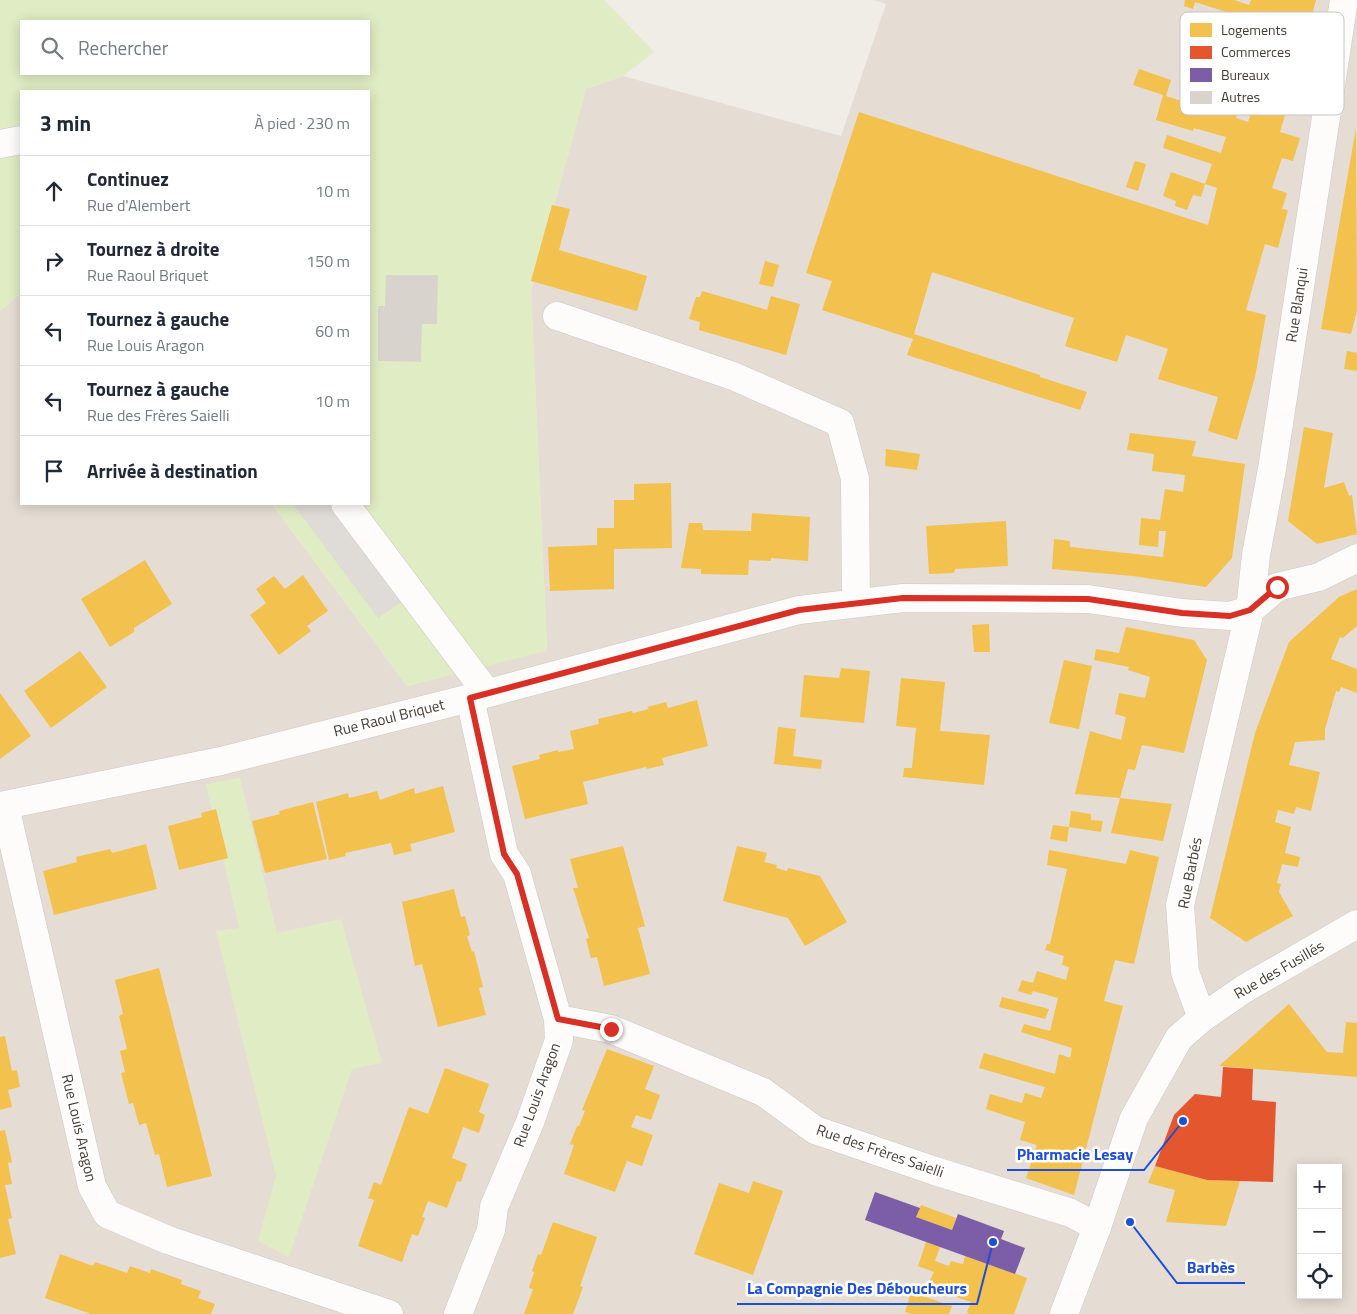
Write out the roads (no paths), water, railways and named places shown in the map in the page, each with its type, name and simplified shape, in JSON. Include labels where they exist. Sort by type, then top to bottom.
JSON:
[{"type":"street","name":"Rue Blanqui","points":[[1250,610],[1256,555],[1272,469],[1326,115]]},
{"type":"street","points":[[0,144],[20,140]]},
{"type":"street","points":[[557,316],[733,376],[840,423],[855,480],[856,603]]},
{"type":"street","points":[[346,505],[479,696]]},
{"type":"street","points":[[1250,610],[1277,587],[1319,577],[1357,558]]},
{"type":"street","name":"Rue Raoul Briquet","points":[[2,806],[221,761],[479,696],[799,610],[903,598],[1088,599],[1182,613],[1230,616],[1250,610]]},
{"type":"street","name":"Rue Barbés","points":[[1202,1018],[1185,972],[1180,905],[1250,610]]},
{"type":"street","name":"Rue Louis Aragon","points":[[458,1314],[491,1230],[494,1207],[530,1122],[559,1040],[558,1019],[517,874],[504,854],[479,696]]},
{"type":"street","name":"Rue Louis Aragon","points":[[2,806],[92,1186],[107,1214],[168,1240],[389,1314]]},
{"type":"street","name":"Rue des Fusillés","points":[[1202,1018],[1244,988],[1357,924]]},
{"type":"street","points":[[1064,1314],[1097,1227],[1134,1118],[1179,1038],[1202,1018]]},
{"type":"street","name":"Rue des Frères Saielli","points":[[558,1019],[611,1029],[763,1092],[815,1130],[1071,1213],[1097,1227]]},
{"type":"place","name":"Pharmacie Lesay","points":[[1183,1121]]},
{"type":"place","name":"Barbès","points":[[1130,1222]]},
{"type":"place","name":"La Compagnie Des Déboucheurs","points":[[993,1242]]}]
